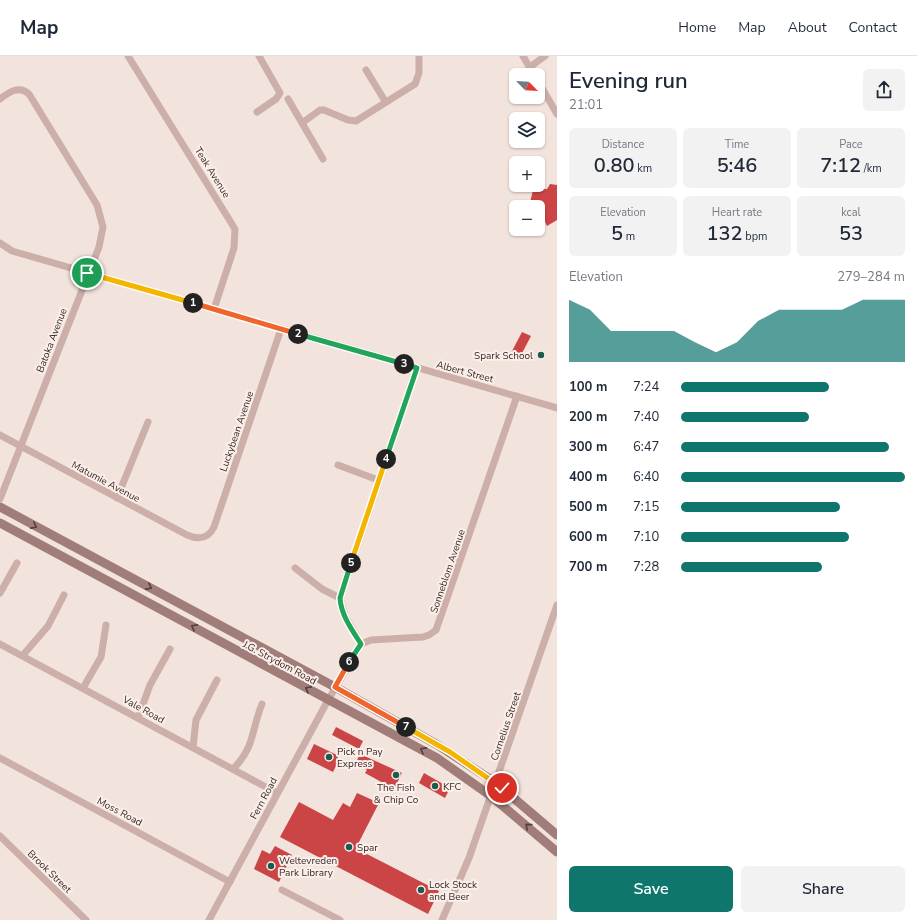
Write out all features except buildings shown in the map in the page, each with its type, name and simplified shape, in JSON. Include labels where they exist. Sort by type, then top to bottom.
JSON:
[{"type":"street","name":"Teak Avenue","points":[[128,56],[235,229],[234,248],[214,309]]},
{"type":"street","points":[[257,112],[276,99],[280,93],[259,56]]},
{"type":"street","points":[[302,123],[320,110],[324,110],[348,120],[356,121],[385,101],[415,84],[419,73],[419,56]]},
{"type":"street","points":[[523,56],[530,67],[545,56]]},
{"type":"street","points":[[366,70],[385,101]]},
{"type":"street","name":"Batoka Avenue","points":[[0,99],[8,93],[18,90],[24,90],[29,94],[97,205],[103,227],[99,247],[87,273],[0,499]]},
{"type":"street","points":[[545,93],[557,114]]},
{"type":"street","points":[[288,99],[323,159]]},
{"type":"street","name":"Albert Street","points":[[0,243],[12,251],[557,408]]},
{"type":"street","name":"Luckybean Avenue","points":[[205,537],[214,527],[282,329]]},
{"type":"street","points":[[335,687],[361,644],[345,616],[340,598],[378,480],[417,368]]},
{"type":"street","name":"Sonneblom Avenue","points":[[361,644],[371,640],[423,637],[436,630],[517,396]]},
{"type":"street","points":[[117,498],[148,422]]},
{"type":"street","name":"Matumie Avenue","points":[[0,435],[192,537],[199,539],[205,537]]},
{"type":"street","points":[[338,465],[378,480]]},
{"type":"street","name":"J.G. Strydom Road","points":[[0,507],[335,687],[436,744],[496,783],[557,835]]},
{"type":"street","name":"J.G. Strydom Road","points":[[0,523],[437,758],[491,796],[557,852]]},
{"type":"street","points":[[0,593],[17,563]]},
{"type":"street","points":[[295,568],[322,588],[340,598]]},
{"type":"street","points":[[23,656],[44,633],[64,595]]},
{"type":"street","name":"Cornelius Street","points":[[442,920],[462,877],[557,605]]},
{"type":"street","points":[[83,688],[100,657],[106,625]]},
{"type":"street","name":"Vale Road","points":[[0,644],[277,793]]},
{"type":"street","points":[[138,718],[148,688],[170,649]]},
{"type":"street","points":[[193,747],[196,720],[217,680]]},
{"type":"street","name":"Fern Road","points":[[212,919],[277,793],[335,687]]},
{"type":"street","points":[[234,769],[249,749],[256,717],[262,704]]},
{"type":"street","name":"Moss Road","points":[[0,758],[230,882]]},
{"type":"street","name":"Brook Street","points":[[0,836],[86,920]]},
{"type":"street","points":[[282,890],[340,920]]},
{"type":"place","name":"Spark School","points":[[541,355]]},
{"type":"place","name":"Pick n Pay Express","points":[[329,757]]},
{"type":"place","name":"The Fish & Chip Co","points":[[396,775]]},
{"type":"place","name":"KFC","points":[[435,786]]},
{"type":"place","name":"Spar","points":[[349,847]]},
{"type":"place","name":"Weltevreden Park Library","points":[[271,866]]},
{"type":"place","name":"Lock Stock and Beer","points":[[421,890]]},
{"type":"route","points":[[87,273],[417,368],[378,480],[340,598],[342,611],[351,630],[361,644],[353,654],[335,687],[466,762],[502,788]]}]
